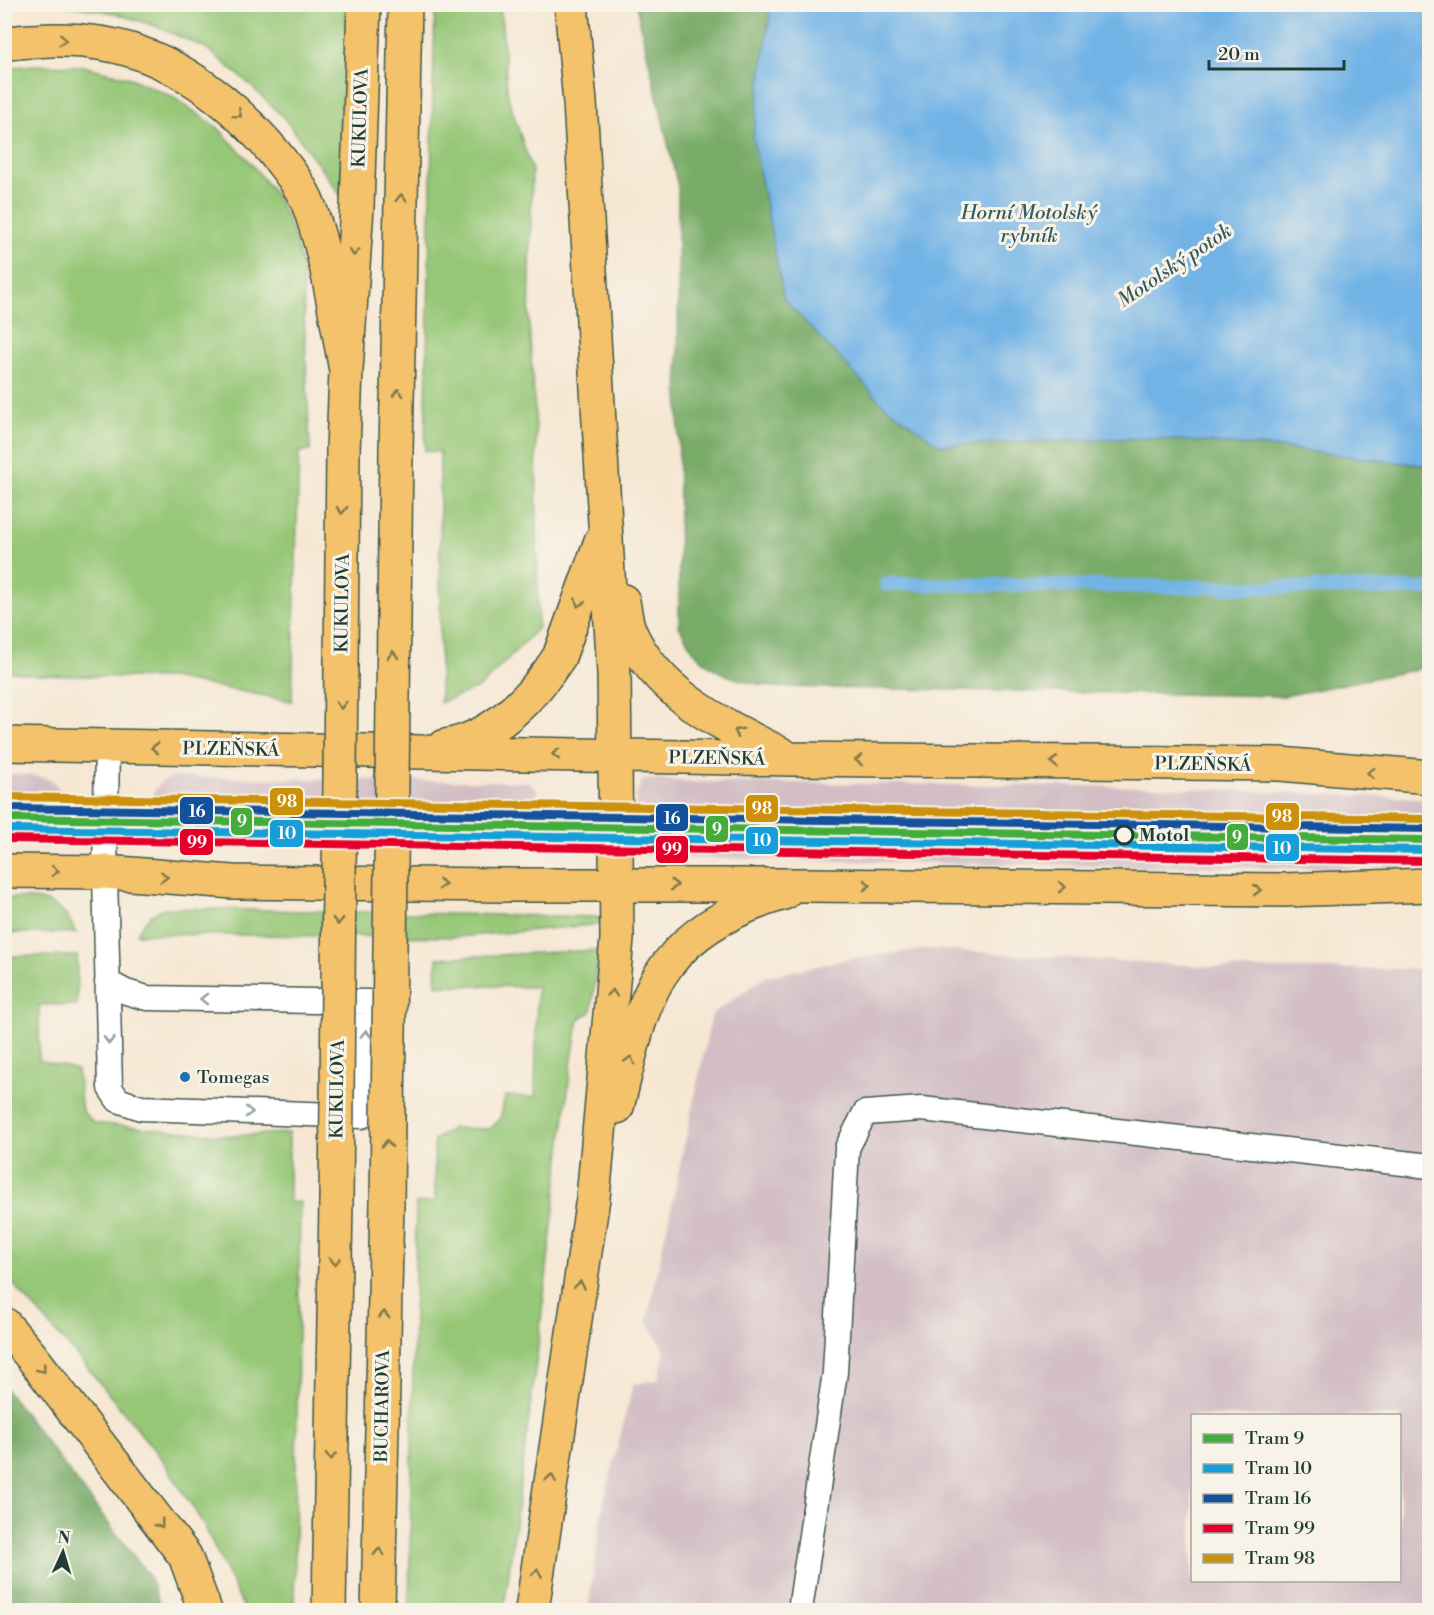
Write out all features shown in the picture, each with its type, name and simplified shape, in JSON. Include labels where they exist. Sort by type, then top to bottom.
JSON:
[{"type":"main road","name":"KUKULOVA","points":[[329,1611],[336,1202],[343,452],[357,207],[364,4]]},
{"type":"main road","name":"BUCHAROVA","points":[[378,1611],[387,1202],[396,451],[405,4]]},
{"type":"main road","points":[[532,1611],[593,1198],[617,939],[614,674],[580,102],[571,4]]},
{"type":"main road","points":[[4,43],[51,39],[93,42],[147,55],[202,84],[247,122],[280,160],[308,203],[322,249],[346,370]]},
{"type":"main road","points":[[408,753],[450,746],[479,735],[520,705],[537,688],[559,657],[606,529]]},
{"type":"main road","points":[[606,529],[630,631],[645,658],[661,678],[680,695],[717,721],[790,759]]},
{"type":"main road","name":"PLZEŇSKÁ","points":[[8,743],[408,753],[1280,764],[1430,777]]},
{"type":"main road","points":[[4,871],[105,872],[233,882],[503,885],[808,885],[1284,890],[1430,885]]},
{"type":"main road","points":[[593,1198],[636,1038],[651,996],[668,964],[682,949],[729,913],[762,899],[808,885]]},
{"type":"main road","points":[[4,1324],[185,1556],[205,1611]]},
{"type":"lane","points":[[107,747],[105,872],[107,982],[110,1088],[118,1100],[141,1108],[362,1116],[368,1002],[147,998],[126,992],[107,982]]},
{"type":"lane","points":[[800,1611],[835,1372],[848,1148],[866,1113],[922,1109],[1430,1166]]},
{"type":"shaded area","points":[[5,774],[34,775],[52,780],[60,790],[60,827],[54,836],[40,842],[5,842]]},
{"type":"shaded area","points":[[174,777],[529,782],[537,790],[535,836],[528,840],[168,841],[158,836],[153,828],[154,791],[162,781]]},
{"type":"shaded area","points":[[647,779],[695,782],[1155,787],[1420,798],[1429,805],[1429,860],[1419,868],[1154,867],[693,858],[644,855],[634,845],[634,837],[636,795],[642,781]]},
{"type":"shaded area","points":[[929,949],[1244,969],[1429,969],[1429,1610],[588,1610],[602,1510],[633,1384],[658,1380],[665,1351],[647,1321],[712,1014],[765,977],[849,959]]},
{"type":"green space","points":[[64,5],[346,5],[342,197],[285,119],[247,82],[206,48],[153,25],[109,12]]},
{"type":"green space","points":[[435,5],[500,5],[508,97],[532,171],[529,324],[536,429],[538,628],[480,687],[440,703],[440,452],[425,451]]},
{"type":"green space","points":[[636,5],[771,5],[753,138],[940,445],[1148,438],[1282,448],[1429,466],[1429,667],[1284,696],[774,687],[730,676],[701,659],[679,626],[678,187]]},
{"type":"green space","points":[[35,65],[83,66],[130,78],[171,96],[217,127],[249,161],[276,195],[293,233],[302,265],[310,451],[299,452],[292,701],[171,678],[37,675],[5,671],[5,68]]},
{"type":"green space","points":[[5,898],[48,902],[64,913],[76,933],[5,933]]},
{"type":"green space","points":[[164,908],[597,917],[603,924],[457,937],[137,934],[148,918]]},
{"type":"green space","points":[[599,950],[591,1012],[579,1019],[571,1064],[504,1610],[409,1610],[416,1203],[435,1202],[434,1140],[453,1128],[489,1129],[500,1120],[505,1096],[535,1097],[537,987],[436,985],[437,958]]},
{"type":"green space","points":[[5,956],[77,956],[77,1005],[39,1005],[39,1060],[77,1070],[82,1111],[94,1123],[229,1136],[289,1133],[289,1202],[300,1202],[294,1610],[245,1610],[204,1525],[164,1462],[86,1366],[5,1275]]},
{"type":"green space","points":[[4,1387],[149,1576],[162,1610],[5,1610]]},
{"type":"water","name":"Horní Motolský rybník","points":[[771,5],[1429,5],[1429,466],[1282,448],[1148,438],[940,445],[883,404],[784,299],[753,138]]},
{"type":"waterway","points":[[886,584],[1430,589]]},
{"type":"tram line","name":"98","points":[[4,797],[1430,819]]},
{"type":"tram line","name":"16","points":[[4,808],[1430,829]]},
{"type":"tram line","name":"9","points":[[4,818],[1430,840]]},
{"type":"tram line","name":"10","points":[[4,829],[1430,850]]},
{"type":"tram line","name":"99","points":[[4,839],[1430,861]]},
{"type":"place","name":"Motol","points":[[1124,835]]},
{"type":"place","name":"Tomegas","points":[[185,1077]]},
{"type":"water label","name":"Motolský potok","points":[[1174,265]]}]
